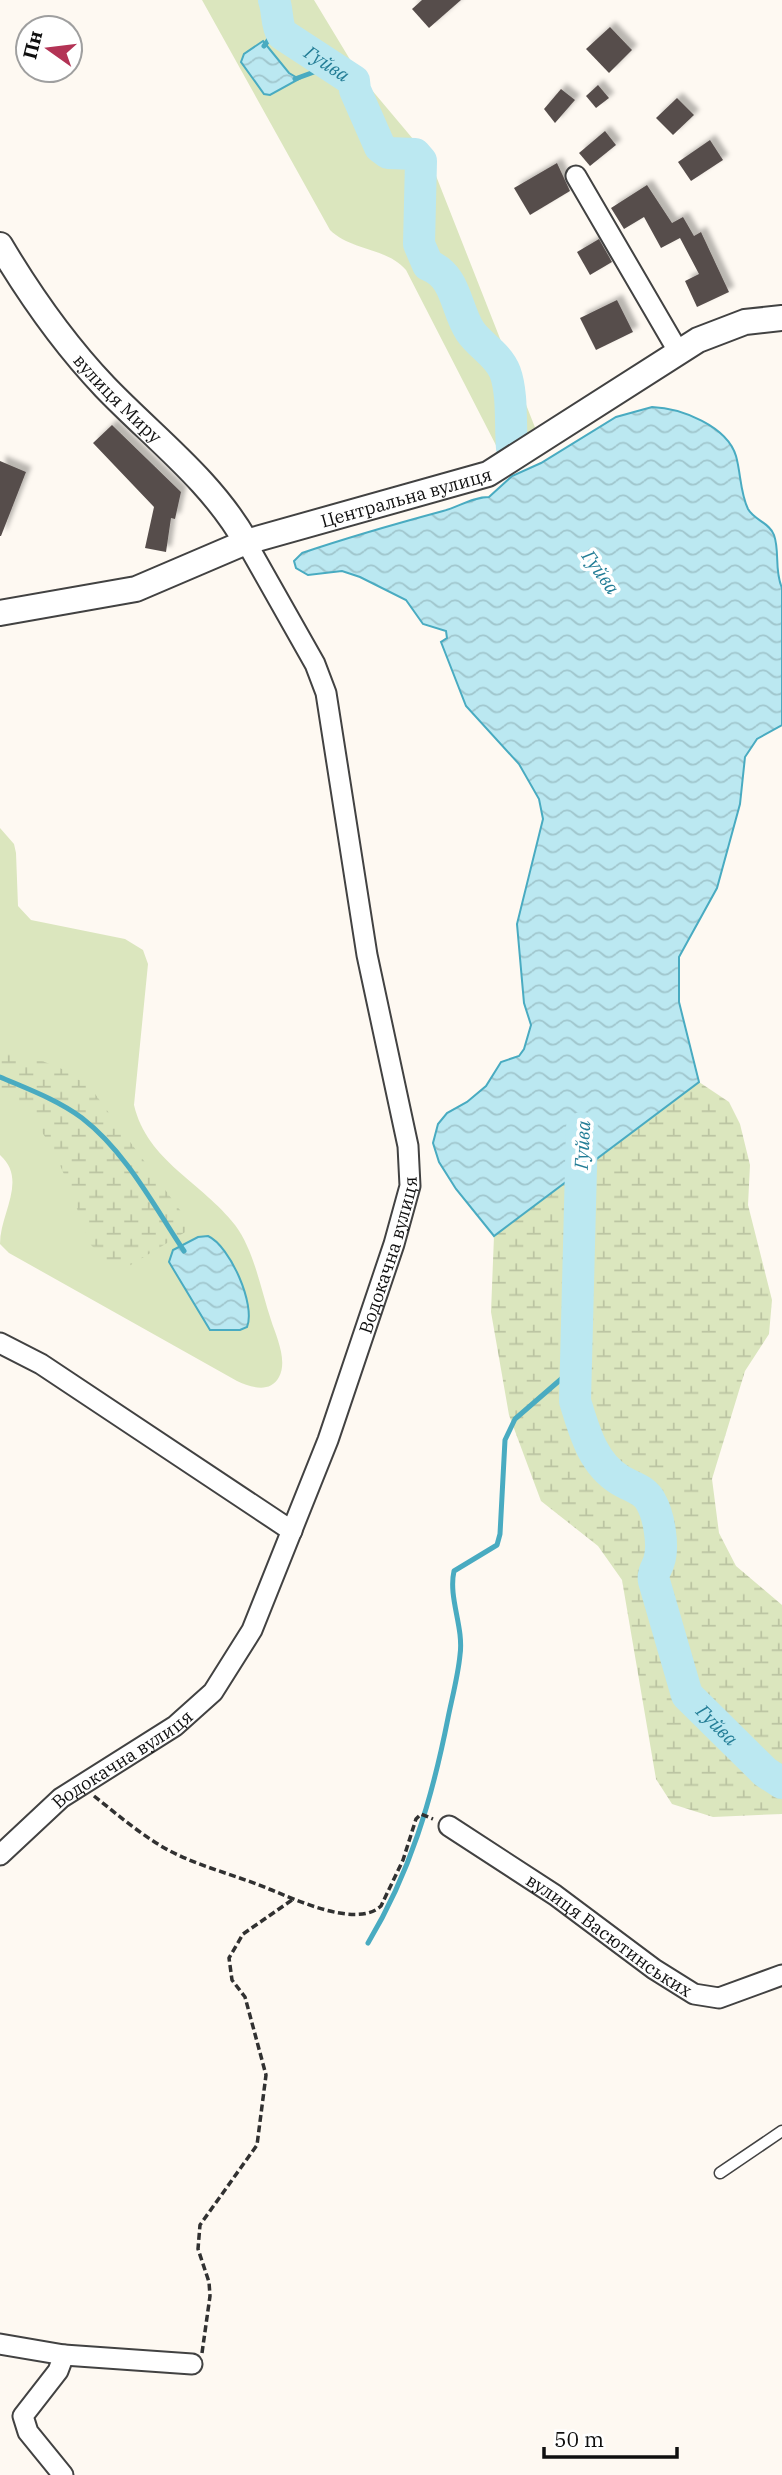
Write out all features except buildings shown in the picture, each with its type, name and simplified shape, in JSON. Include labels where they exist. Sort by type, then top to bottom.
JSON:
[{"type":"street","points":[[576,176],[678,351]]},
{"type":"street","name":"вулиця Миру","points":[[0,245],[31,297],[61,337],[105,387],[209,491],[235,523],[246,542]]},
{"type":"street","name":"Центральна вулиця","points":[[0,613],[136,589],[246,542],[488,474],[678,351],[737,324],[782,318]]},
{"type":"street","name":"Водокачна вулиця","points":[[0,1854],[47,1809],[164,1735],[213,1692],[252,1630],[328,1440],[394,1244],[410,1186],[408,1146],[367,955],[326,693],[315,664],[246,542]]},
{"type":"street","points":[[0,1343],[41,1363],[292,1531]]},
{"type":"street","name":"вулиця Васютинських","points":[[449,1826],[555,1895],[654,1969],[694,1994],[719,1998],[782,1975]]},
{"type":"street","points":[[0,2344],[64,2355],[192,2364]]},
{"type":"street","points":[[63,2475],[28,2432],[23,2416],[58,2371],[64,2355]]},
{"type":"lane","points":[[720,2173],[782,2131]]},
{"type":"path","points":[[82,1785],[132,1828],[169,1850],[318,1909],[355,1914],[375,1912],[388,1893],[416,1819],[421,1814],[428,1816]]},
{"type":"path","points":[[192,2364],[197,2362],[204,2347],[210,2296],[209,2282],[198,2249],[200,2225],[257,2145],[266,2076],[245,1997],[232,1980],[229,1958],[243,1934],[292,1900]]},
{"type":"green space","points":[[202,0],[314,0],[360,76],[429,158],[536,430],[501,455],[406,270],[389,257],[348,242],[330,230]]},
{"type":"green space","points":[[0,828],[14,844],[18,906],[31,920],[125,939],[143,950],[148,964],[134,1105],[141,1125],[163,1157],[208,1196],[242,1235],[282,1356],[279,1377],[270,1386],[259,1388],[237,1381],[9,1253],[0,1244],[12,1175],[0,1155]]},
{"type":"green space","points":[[0,1044],[62,1069],[90,1087],[185,1217],[187,1231],[124,1269],[109,1263],[91,1245],[58,1160],[47,1140],[19,1107],[0,1095]]},
{"type":"green space","points":[[699,1082],[729,1102],[740,1124],[750,1165],[748,1205],[772,1300],[769,1334],[745,1371],[712,1479],[719,1533],[736,1566],[782,1605],[782,1814],[713,1817],[672,1804],[656,1779],[622,1580],[598,1546],[541,1501],[509,1415],[491,1312],[494,1236]]},
{"type":"water","points":[[263,41],[289,73],[299,79],[270,95],[264,94],[241,62],[244,54]]},
{"type":"water","points":[[652,407],[689,415],[723,436],[736,456],[748,509],[769,527],[774,535],[782,588],[782,725],[757,739],[745,757],[740,804],[717,888],[679,957],[679,1002],[699,1082],[494,1236],[456,1189],[439,1162],[433,1143],[438,1124],[447,1113],[467,1102],[486,1086],[501,1062],[519,1056],[524,1049],[531,1025],[524,1003],[517,924],[543,819],[539,799],[519,764],[466,706],[441,642],[447,638],[446,631],[423,624],[406,600],[360,577],[342,571],[308,575],[296,568],[294,561],[302,553],[320,547],[489,497],[512,476],[541,463],[616,417]]},
{"type":"water","points":[[208,1236],[225,1251],[244,1291],[249,1317],[247,1327],[240,1330],[210,1330],[169,1262],[173,1250],[198,1237]]},
{"type":"waterway","name":"Гуйва","points":[[274,0],[282,34],[354,81],[355,90],[380,147],[388,153],[415,154],[421,161],[419,244],[428,265],[438,270],[450,285],[470,331],[498,360],[505,372],[510,400],[512,448]]},
{"type":"waterway","points":[[264,46],[278,27]]},
{"type":"waterway","points":[[295,79],[314,72],[317,61]]},
{"type":"waterway","points":[[0,1077],[63,1106],[98,1132],[126,1163],[184,1251]]},
{"type":"waterway","name":"Гуйва","points":[[582,1128],[575,1401],[590,1445],[602,1465],[620,1480],[645,1494],[654,1508],[661,1547],[654,1581],[687,1695],[765,1772],[782,1783]]},
{"type":"waterway","points":[[368,1943],[408,1862],[427,1806],[442,1748],[461,1644],[453,1592],[454,1571],[497,1545],[500,1534],[505,1440],[515,1419],[575,1367]]}]
